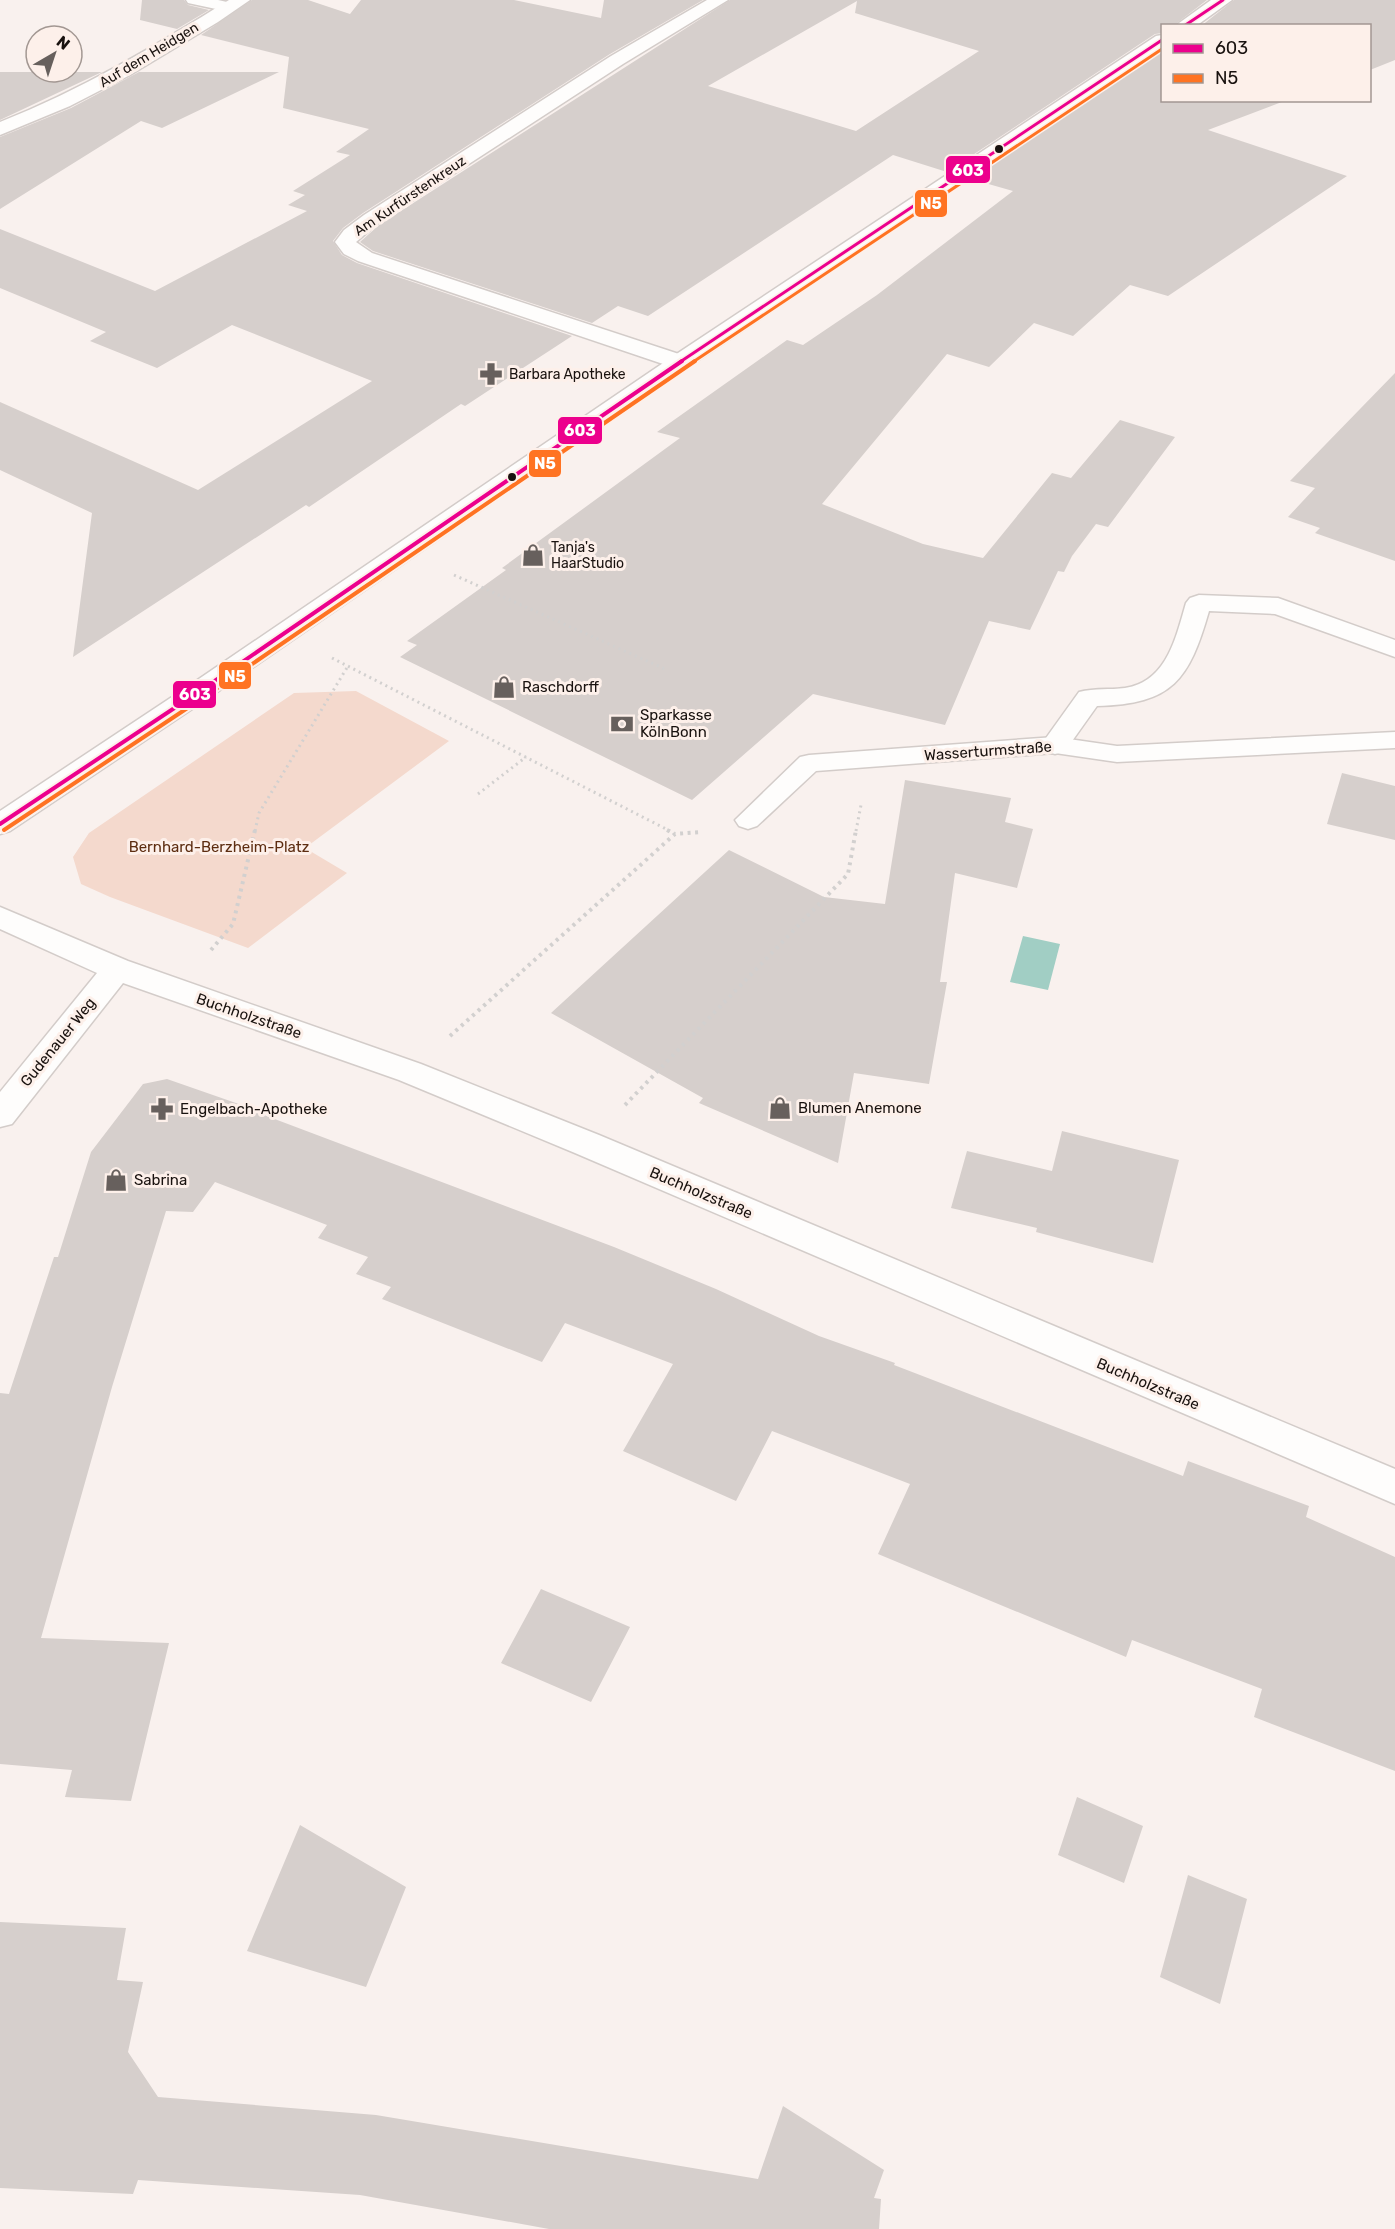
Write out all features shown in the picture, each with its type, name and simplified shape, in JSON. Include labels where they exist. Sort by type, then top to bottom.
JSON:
[{"type":"street","name":"Am Kurfürstenkreuz","points":[[680,362],[365,257],[351,250],[345,242],[358,229],[617,60],[719,0]]},
{"type":"street","points":[[1187,24],[1223,0]]},
{"type":"street","name":"Auf dem Heidgen","points":[[0,129],[54,108],[88,91],[235,4]]},
{"type":"street","points":[[0,824],[680,362],[1161,40]]},
{"type":"street","points":[[1055,745],[1089,698],[1137,694],[1168,679],[1183,652],[1199,603],[1278,606],[1395,649]]},
{"type":"street","name":"Buchholzstraße","points":[[0,917],[117,969],[410,1072],[587,1144],[1395,1487]]},
{"type":"street","name":"Gudenauer Weg","points":[[0,1115],[117,969]]},
{"type":"lane","name":"Auf dem Heidgen","points":[[194,0],[235,4]]},
{"type":"lane","name":"Wasserturmstraße","points":[[748,820],[809,763],[1055,745],[1117,754],[1395,740]]},
{"type":"path","points":[[402,552],[665,669]]},
{"type":"path","points":[[283,633],[675,834],[726,831],[748,820]]},
{"type":"path","points":[[176,990],[233,924],[259,813],[348,666]]},
{"type":"path","points":[[478,794],[526,757]]},
{"type":"path","points":[[587,1144],[848,874],[870,758]]},
{"type":"path","points":[[410,1072],[675,834]]},
{"type":"green space","name":"Bernhard-Berzheim-Platz","points":[[356,691],[449,741],[305,848],[347,873],[248,948],[81,884],[73,857],[89,833],[294,693]]},
{"type":"water","points":[[1023,936],[1060,944],[1048,990],[1010,982]]},
{"type":"building","points":[[142,0],[184,0],[188,5],[209,10],[177,29],[140,20]]},
{"type":"building","points":[[252,0],[308,0],[350,14],[361,0],[514,0],[601,18],[604,0],[703,0],[610,54],[363,213],[343,228],[333,241],[342,255],[357,263],[572,336],[465,406],[461,404],[309,507],[306,505],[73,657],[92,513],[0,470],[0,402],[198,490],[372,381],[232,325],[157,368],[90,341],[106,332],[0,288],[0,229],[155,291],[307,211],[288,205],[305,195],[293,191],[350,155],[336,152],[369,129],[283,108],[289,57],[201,35]]},
{"type":"building","points":[[730,0],[1207,0],[1176,24],[1161,24],[1161,33],[1155,34],[947,172],[893,155],[648,316],[618,306],[592,323],[373,251],[360,242],[379,225]],"holes":[[[857,1],[855,13],[979,51],[856,131],[708,86]]]},
{"type":"building","points":[[1234,0],[1395,0],[1395,60],[1371,70],[1371,24],[1204,24]]},
{"type":"building","points":[[1161,51],[1161,102],[1282,102],[1208,130],[1347,176],[1168,296],[1130,285],[1073,336],[1034,323],[989,367],[947,354],[822,504],[923,544],[983,558],[1052,473],[1071,478],[1120,420],[1175,437],[1108,527],[1096,524],[1072,556],[1064,572],[1058,571],[1030,630],[989,621],[945,725],[813,694],[692,800],[400,657],[417,645],[407,641],[506,570],[502,568],[680,438],[657,432],[787,340],[803,345],[877,295],[1013,191],[971,179]]},
{"type":"building","points":[[0,72],[24,72],[24,84],[76,84],[0,120]]},
{"type":"building","points":[[84,72],[102,72],[84,80]]},
{"type":"building","points":[[139,72],[279,72],[162,128],[141,121],[0,209],[0,137],[71,108]]},
{"type":"building","points":[[1395,373],[1395,561],[1315,533],[1320,528],[1288,517],[1315,488],[1290,481]]},
{"type":"building","points":[[1342,773],[1395,786],[1395,840],[1327,824]]},
{"type":"building","points":[[905,780],[1011,798],[1005,822],[1033,829],[1017,888],[955,873],[940,982],[947,982],[929,1084],[854,1073],[838,1163],[699,1103],[703,1098],[551,1013],[729,850],[824,897],[885,904]]},
{"type":"building","points":[[167,1079],[265,1113],[264,1115],[614,1247],[716,1289],[819,1336],[895,1363],[894,1365],[1183,1476],[1188,1461],[1309,1506],[1306,1517],[1395,1557],[1395,1771],[1254,1717],[1262,1689],[1132,1640],[1126,1657],[878,1554],[910,1484],[772,1431],[736,1501],[623,1451],[673,1364],[565,1323],[542,1362],[382,1299],[391,1287],[356,1274],[368,1257],[318,1238],[327,1225],[215,1182],[193,1212],[166,1211],[112,1387],[41,1638],[169,1643],[131,1801],[65,1797],[72,1770],[0,1764],[0,1393],[9,1394],[54,1257],[58,1257],[91,1152],[143,1084]]},
{"type":"building","points":[[1062,1131],[1179,1160],[1153,1263],[1036,1232],[1037,1228],[951,1208],[967,1151],[1052,1171]]},
{"type":"building","points":[[541,1589],[630,1627],[591,1702],[501,1663]]},
{"type":"building","points":[[1077,1797],[1143,1826],[1124,1883],[1058,1855]]},
{"type":"building","points":[[300,1825],[406,1887],[366,1987],[247,1951]]},
{"type":"building","points":[[1188,1875],[1247,1899],[1220,2004],[1160,1977]]},
{"type":"building","points":[[0,1922],[126,1928],[117,1980],[143,1982],[128,2052],[158,2097],[376,2115],[758,2179],[783,2106],[884,2170],[874,2198],[881,2199],[879,2229],[549,2229],[360,2195],[138,2180],[133,2194],[0,2188]]},
{"type":"transit line","name":"603","points":[[1187,24],[1223,0]]},
{"type":"transit line","name":"603","points":[[0,824],[200,691],[680,362],[1161,41]]},
{"type":"transit line","name":"N5","points":[[4,830],[204,697],[684,368],[1161,50]]},
{"type":"place","name":"Barbara Apotheke","points":[[491,374]]},
{"type":"place","name":"Tanja's HaarStudio","points":[[533,555]]},
{"type":"place","name":"Raschdorff","points":[[504,687]]},
{"type":"place","name":"Sparkasse KölnBonn","points":[[622,724]]},
{"type":"place","name":"Blumen Anemone","points":[[780,1108]]},
{"type":"place","name":"Engelbach-Apotheke","points":[[162,1109]]},
{"type":"place","name":"Sabrina","points":[[116,1180]]}]
